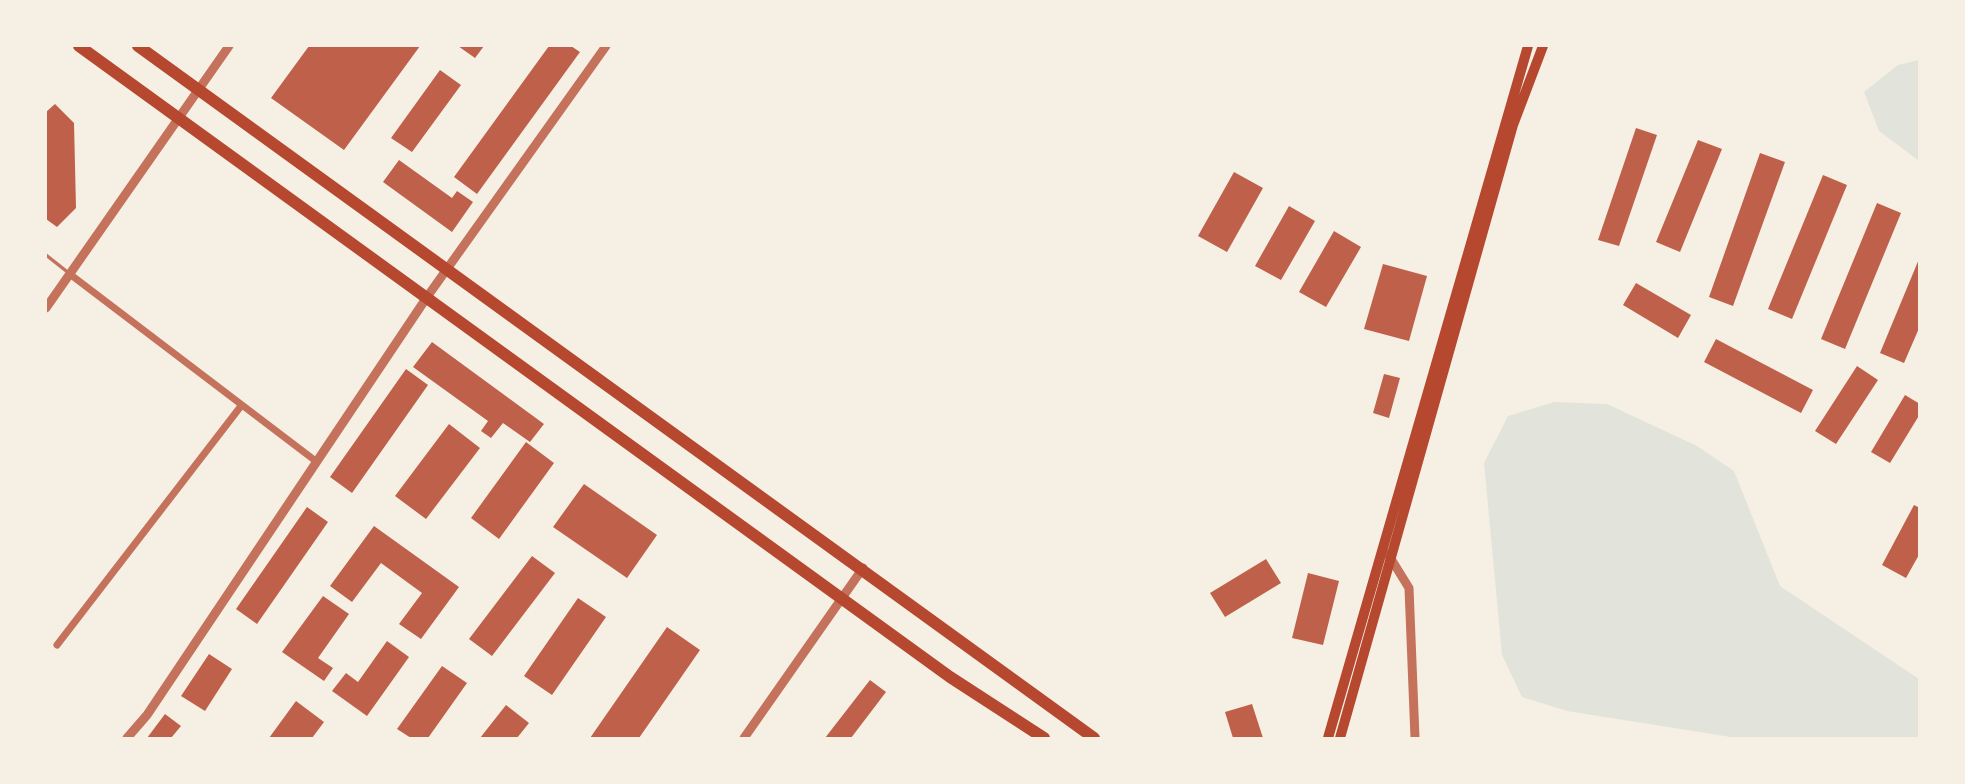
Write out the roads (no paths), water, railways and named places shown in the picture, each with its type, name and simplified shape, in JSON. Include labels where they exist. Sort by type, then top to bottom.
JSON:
[{"type":"highway","points":[[79,46],[950,677],[1044,738]]},
{"type":"highway","points":[[138,46],[863,568],[1094,738]]},
{"type":"main road","points":[[1328,738],[1528,46]]},
{"type":"main road","points":[[1340,738],[1513,125],[1543,46]]},
{"type":"street","points":[[46,309],[177,116],[229,46]]},
{"type":"street","points":[[127,738],[147,715],[447,268],[606,46]]},
{"type":"street","points":[[71,275],[317,462]]},
{"type":"street","points":[[57,645],[241,406]]},
{"type":"street","points":[[1383,546],[1409,588],[1415,738]]},
{"type":"street","points":[[744,738],[863,568]]},
{"type":"lane","points":[[46,255],[71,275]]}]
